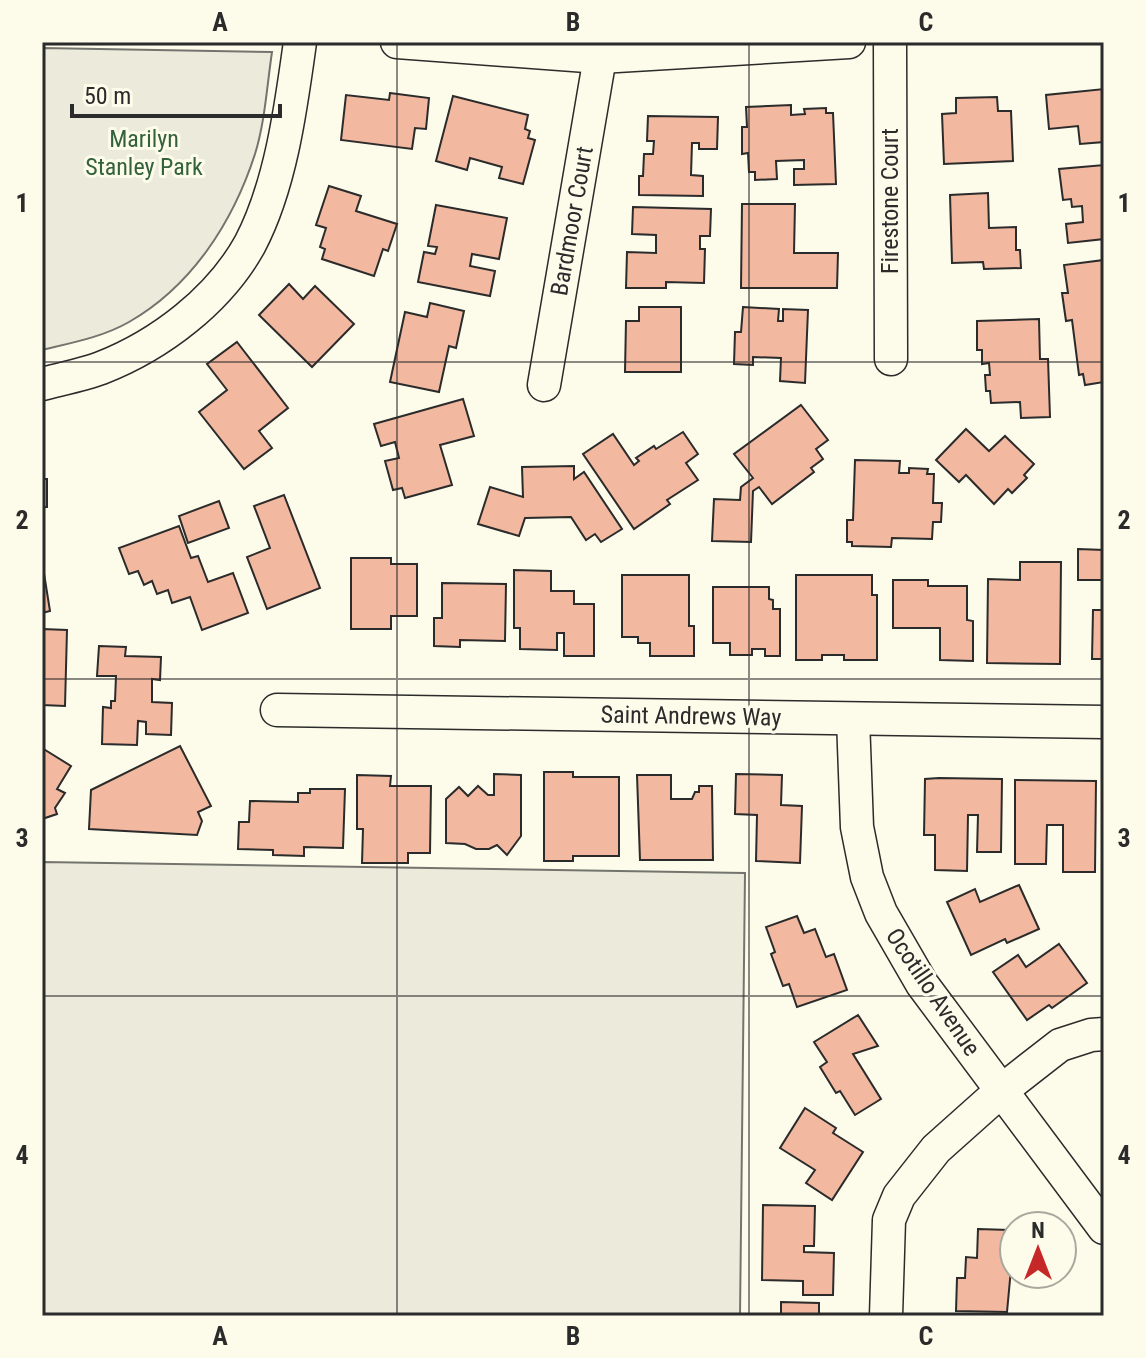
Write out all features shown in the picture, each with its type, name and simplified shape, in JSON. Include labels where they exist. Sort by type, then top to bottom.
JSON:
[{"type":"street","points":[[42,384],[102,368],[164,335],[218,290],[249,244],[269,195],[292,101],[300,42]]},
{"type":"street","points":[[397,42],[600,57],[849,42]]},
{"type":"street","name":"Firestone Court","points":[[890,42],[891,359]]},
{"type":"street","name":"Bardmoor Court","points":[[544,385],[600,57]]},
{"type":"street","name":"Saint Andrews Way","points":[[277,710],[1104,722]]},
{"type":"street","name":"Ocotillo Avenue","points":[[853,719],[857,827],[867,877],[881,913],[922,984],[1104,1228]]},
{"type":"street","points":[[886,1316],[889,1220],[899,1196],[936,1149],[1001,1091],[1060,1045],[1104,1034]]},
{"type":"green space","name":"Marilyn Stanley Park","points":[[42,48],[272,52],[258,142],[246,179],[222,228],[191,271],[152,307],[129,322],[98,336],[42,350]]},
{"type":"green space","points":[[42,862],[745,873],[740,1316],[42,1316]]},
{"type":"building","points":[[1104,89],[1104,142],[1080,144],[1078,126],[1049,129],[1046,95]]},
{"type":"building","points":[[390,93],[429,98],[426,129],[415,128],[412,149],[341,140],[346,95],[389,100]]},
{"type":"building","points":[[453,96],[528,115],[525,129],[530,131],[528,138],[535,140],[523,184],[499,178],[502,167],[470,158],[467,170],[436,161]]},
{"type":"building","points":[[997,97],[998,111],[1011,111],[1013,161],[944,164],[942,114],[956,113],[956,98]]},
{"type":"building","points":[[791,105],[791,115],[805,114],[804,109],[826,108],[826,113],[833,113],[836,184],[794,185],[794,169],[804,169],[804,160],[776,161],[777,179],[755,180],[755,172],[749,172],[748,153],[742,154],[742,127],[747,127],[746,107]]},
{"type":"building","points":[[648,116],[718,117],[717,149],[699,149],[699,143],[692,143],[691,175],[703,176],[703,196],[639,195],[644,154],[653,154],[654,141],[647,141]]},
{"type":"building","points":[[1104,165],[1104,239],[1068,243],[1066,224],[1083,222],[1082,206],[1072,207],[1071,199],[1063,200],[1059,169]]},
{"type":"building","points":[[329,186],[361,196],[356,211],[397,224],[388,251],[383,249],[374,276],[322,259],[325,249],[320,247],[326,228],[316,225]]},
{"type":"building","points":[[988,193],[989,228],[1016,227],[1016,250],[1020,250],[1021,268],[984,269],[983,262],[952,263],[950,195]]},
{"type":"building","points":[[742,204],[795,204],[794,253],[838,253],[837,288],[741,288]]},
{"type":"building","points":[[436,205],[507,218],[499,259],[472,254],[470,266],[495,271],[490,296],[418,282],[424,252],[435,254],[437,247],[428,246]]},
{"type":"building","points":[[633,207],[711,209],[710,236],[700,236],[700,249],[705,249],[704,283],[666,282],[666,288],[626,288],[627,252],[656,253],[656,235],[632,234]]},
{"type":"building","points":[[1104,260],[1104,382],[1085,385],[1083,374],[1079,375],[1072,320],[1066,321],[1062,293],[1068,293],[1064,265]]},
{"type":"building","points":[[289,284],[303,299],[315,286],[354,324],[312,367],[259,315]]},
{"type":"building","points":[[430,303],[464,311],[456,348],[449,346],[439,392],[390,382],[405,312],[427,317]]},
{"type":"building","points":[[639,307],[681,307],[681,372],[625,372],[626,321],[639,321]]},
{"type":"building","points":[[743,307],[779,309],[778,321],[783,321],[783,309],[808,310],[805,383],[780,381],[781,358],[753,357],[753,365],[734,364],[735,332],[741,332]]},
{"type":"building","points":[[1039,319],[1040,359],[1048,359],[1050,417],[1021,418],[1020,402],[991,403],[985,375],[990,375],[989,363],[982,364],[982,350],[977,350],[977,321]]},
{"type":"building","points":[[237,342],[288,408],[259,431],[272,448],[244,469],[199,412],[227,390],[207,364]]},
{"type":"building","points":[[463,399],[474,436],[440,445],[452,485],[405,498],[402,488],[393,490],[385,461],[399,458],[395,442],[381,446],[374,424]]},
{"type":"building","points":[[801,405],[828,440],[816,449],[823,459],[811,468],[814,472],[772,504],[759,487],[753,491],[751,542],[712,541],[714,499],[740,500],[741,487],[753,478],[734,454]]},
{"type":"building","points":[[966,429],[989,451],[1005,436],[1034,464],[1024,475],[1027,478],[1012,493],[1008,489],[994,504],[966,475],[959,482],[936,460]]},
{"type":"building","points":[[683,432],[698,454],[686,463],[698,480],[667,500],[670,504],[634,529],[583,454],[613,434],[634,465],[639,461],[636,458]]},
{"type":"building","points":[[855,460],[900,461],[899,473],[909,473],[909,468],[928,469],[927,474],[934,474],[933,503],[942,503],[941,522],[933,522],[932,539],[892,538],[891,547],[852,546],[852,542],[847,542],[847,520],[853,520]]},
{"type":"building","points":[[574,466],[574,479],[584,472],[622,529],[601,542],[595,534],[586,540],[571,517],[525,518],[519,536],[478,524],[490,487],[523,497],[522,467]]},
{"type":"building","points":[[42,479],[47,479],[47,507],[42,507]]},
{"type":"building","points":[[284,495],[320,588],[267,609],[247,557],[270,548],[254,506]]},
{"type":"building","points":[[219,501],[229,528],[188,543],[179,516]]},
{"type":"building","points":[[179,526],[191,558],[198,556],[208,582],[233,573],[248,613],[202,630],[190,597],[172,603],[168,590],[157,594],[152,581],[144,585],[138,571],[129,574],[119,548]]},
{"type":"building","points":[[1078,549],[1104,550],[1104,659],[1092,659],[1093,610],[1102,610],[1102,580],[1078,580]]},
{"type":"building","points":[[351,558],[391,558],[391,564],[417,564],[417,616],[391,616],[391,629],[351,629]]},
{"type":"building","points":[[42,561],[50,611],[42,613]]},
{"type":"building","points":[[1020,562],[1061,562],[1060,664],[987,663],[988,579],[1020,580]]},
{"type":"building","points":[[514,570],[551,571],[551,591],[574,591],[574,604],[594,604],[594,656],[564,656],[564,633],[557,633],[557,650],[520,649],[520,628],[514,628]]},
{"type":"building","points":[[622,575],[689,575],[689,626],[694,626],[694,656],[650,656],[650,643],[638,643],[638,637],[622,637]]},
{"type":"building","points":[[796,575],[872,575],[872,595],[877,595],[877,660],[844,660],[844,655],[822,655],[822,660],[796,660]]},
{"type":"building","points":[[893,580],[928,580],[928,586],[967,586],[967,620],[973,621],[973,661],[940,660],[940,628],[893,628]]},
{"type":"building","points":[[442,583],[506,584],[505,641],[460,640],[460,647],[434,646],[434,618],[442,618]]},
{"type":"building","points":[[713,587],[769,587],[773,609],[780,609],[780,656],[765,656],[765,649],[752,649],[752,655],[730,655],[730,643],[713,643]]},
{"type":"building","points":[[42,629],[67,630],[65,706],[42,705]]},
{"type":"building","points":[[99,646],[126,647],[125,656],[161,657],[160,680],[152,679],[152,702],[172,703],[171,735],[146,734],[146,722],[138,721],[137,745],[102,744],[103,707],[111,708],[111,701],[115,701],[116,676],[97,676]]},
{"type":"building","points":[[180,746],[211,806],[198,812],[202,821],[197,835],[89,829],[91,790]]},
{"type":"building","points":[[42,748],[71,766],[57,789],[65,793],[55,808],[57,814],[42,819]]},
{"type":"building","points":[[544,772],[573,772],[573,777],[619,777],[619,856],[573,856],[573,861],[544,861]]},
{"type":"building","points":[[494,774],[521,775],[521,836],[507,855],[497,845],[489,849],[476,849],[465,844],[446,843],[446,799],[459,787],[468,796],[478,786],[488,795],[494,795]]},
{"type":"building","points":[[736,774],[782,775],[781,805],[802,806],[800,863],[756,861],[757,815],[735,814]]},
{"type":"building","points":[[357,775],[391,776],[390,786],[431,786],[430,853],[408,853],[408,863],[362,863],[363,829],[357,829]]},
{"type":"building","points":[[637,775],[671,775],[671,799],[692,799],[695,792],[699,792],[699,786],[712,786],[713,860],[640,860]]},
{"type":"building","points":[[925,779],[1002,779],[1001,852],[977,852],[978,815],[968,815],[967,871],[935,870],[935,835],[924,835]]},
{"type":"building","points":[[1015,780],[1096,781],[1095,872],[1063,872],[1063,825],[1047,825],[1046,864],[1015,864]]},
{"type":"building","points":[[310,789],[345,789],[343,848],[304,847],[304,856],[273,855],[273,850],[238,849],[239,822],[249,822],[250,801],[298,802],[298,793],[310,793]]},
{"type":"building","points":[[1019,885],[1039,929],[1007,943],[1005,939],[971,955],[947,902],[975,889],[980,902]]},
{"type":"building","points":[[797,916],[804,933],[815,929],[826,957],[834,954],[847,990],[797,1007],[789,984],[783,986],[771,954],[775,952],[766,927]]},
{"type":"building","points":[[1059,944],[1087,983],[1052,1008],[1049,1005],[1027,1020],[993,972],[1018,955],[1026,967]]},
{"type":"building","points":[[858,1015],[878,1046],[853,1054],[881,1099],[855,1115],[820,1067],[827,1062],[814,1042]]},
{"type":"building","points":[[805,1108],[836,1128],[833,1133],[863,1152],[832,1200],[806,1183],[815,1170],[780,1148]]},
{"type":"building","points":[[763,1205],[815,1206],[814,1246],[804,1246],[804,1252],[834,1253],[833,1295],[803,1295],[803,1281],[762,1280]]},
{"type":"building","points":[[978,1229],[998,1230],[998,1290],[1009,1290],[1007,1312],[956,1311],[957,1278],[965,1278],[966,1257],[977,1258]]},
{"type":"building","points":[[781,1302],[819,1303],[819,1316],[781,1316]]}]
